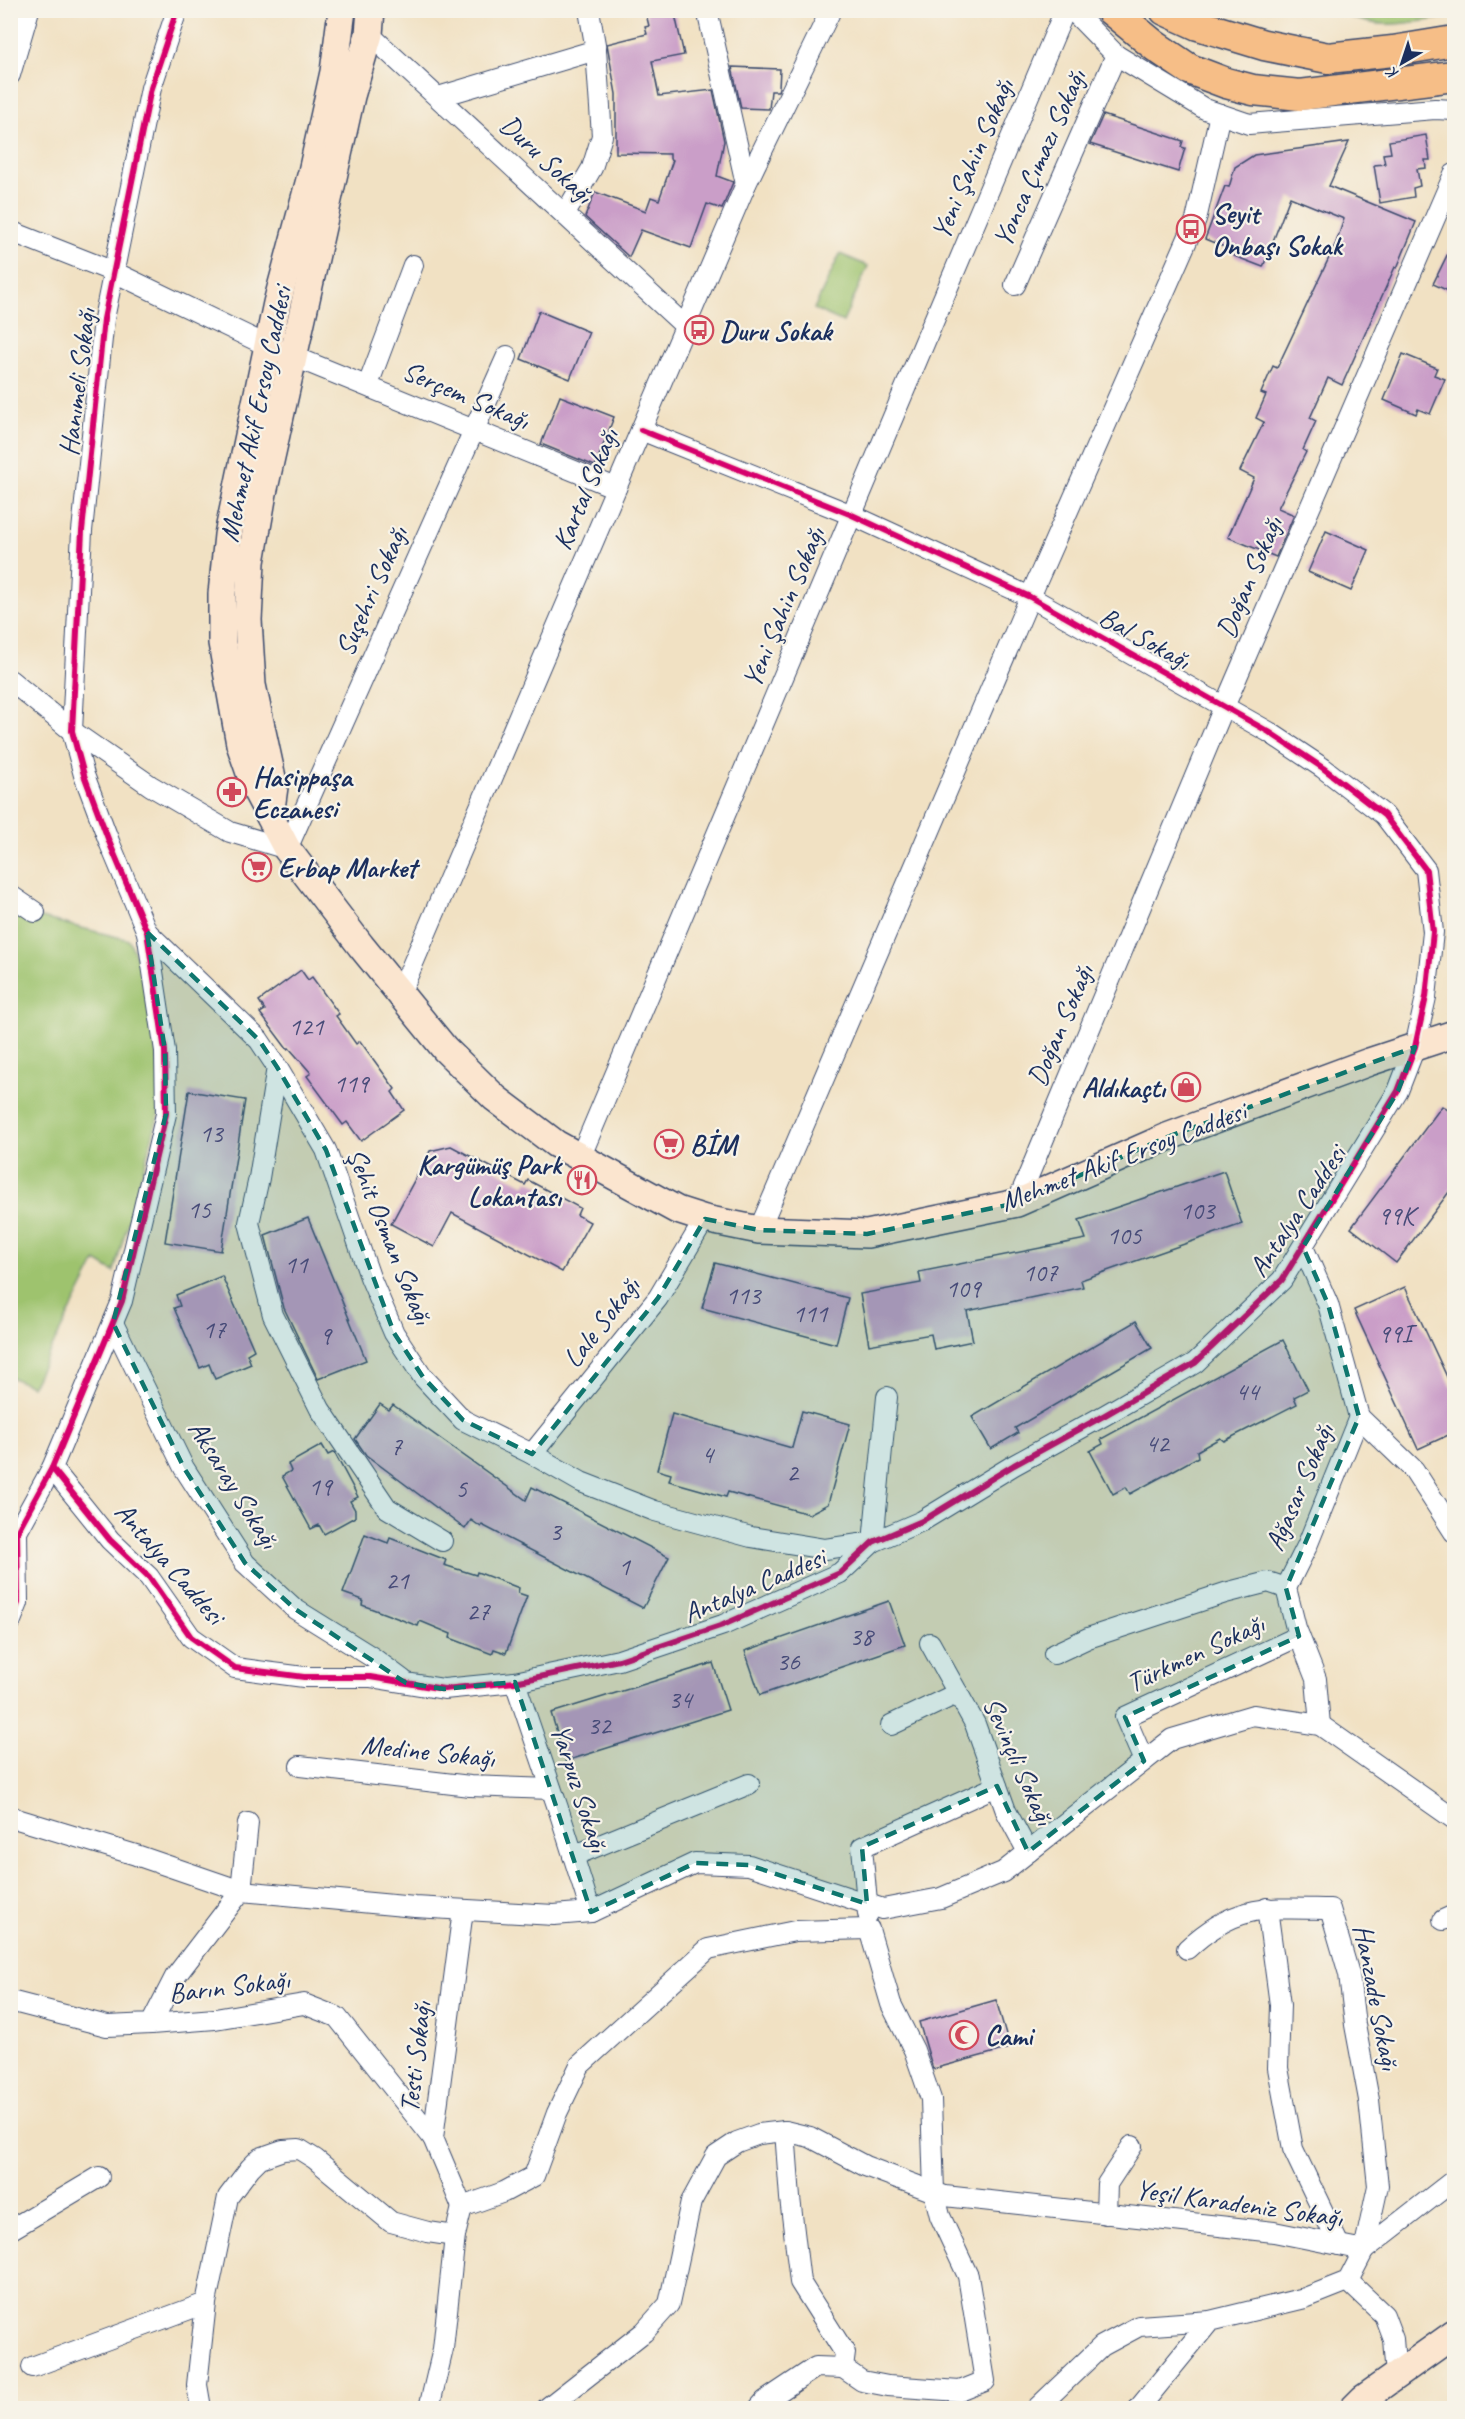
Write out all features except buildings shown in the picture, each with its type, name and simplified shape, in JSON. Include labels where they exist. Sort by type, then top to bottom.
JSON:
[{"type":"main road","name":"Mehmet Akif Ersoy Caddesi","points":[[342,10],[332,83],[312,172],[277,303],[228,535],[222,594],[222,643],[240,744],[256,790],[287,849],[400,994],[446,1049],[495,1098],[556,1144],[677,1210],[705,1219],[759,1230],[867,1234],[1017,1203],[1167,1137],[1455,1034]]},
{"type":"main road","points":[[1111,10],[1155,46],[1189,69],[1252,90],[1300,95],[1455,76]]},
{"type":"main road","points":[[1165,10],[1198,25],[1264,45],[1328,58],[1455,47]]},
{"type":"main road","name":"Mehmet Akif Ersoy Caddesi","points":[[270,816],[274,787],[252,685],[248,608],[251,562],[263,493],[351,96],[370,22]]},
{"type":"main road","points":[[1393,51],[1455,41]]},
{"type":"main road","points":[[1354,2409],[1455,2334]]},
{"type":"street","points":[[11,71],[29,10]]},
{"type":"street","name":"Hanımeli Sokağı","points":[[147,932],[84,775],[72,731],[82,531],[104,319],[151,88],[177,10]]},
{"type":"street","points":[[565,214],[592,168],[602,136],[596,50],[589,10]]},
{"type":"street","points":[[707,10],[746,184]]},
{"type":"street","name":"Yeni Şahin Sokağı","points":[[580,1158],[1065,10]]},
{"type":"street","points":[[1072,10],[1116,55],[1205,109],[1249,124],[1435,109],[1455,110]]},
{"type":"street","name":"Kartal Sokağı","points":[[400,994],[746,184],[830,11]]},
{"type":"street","name":"Duru Sokağı","points":[[370,22],[438,97],[685,326]]},
{"type":"street","points":[[438,97],[596,50]]},
{"type":"street","name":"Yonca Çımazı Sokağı","points":[[1015,285],[1116,55]]},
{"type":"street","points":[[759,1230],[1029,597],[1196,219],[1220,114]]},
{"type":"street","name":"Doğan Sokağı","points":[[1017,1203],[1224,707],[1455,174]]},
{"type":"street","name":"Serçem Sokağı","points":[[10,231],[114,272],[268,346],[616,488]]},
{"type":"street","points":[[368,385],[413,265]]},
{"type":"street","name":"Suşehri Sokağı","points":[[287,849],[507,356]]},
{"type":"street","name":"Bal Sokağı","points":[[641,430],[852,515],[1029,597],[1269,732],[1323,768],[1384,815],[1426,870],[1433,932],[1426,997],[1415,1047]]},
{"type":"street","points":[[10,680],[72,731],[151,786],[230,832],[287,849]]},
{"type":"street","points":[[10,895],[35,912]]},
{"type":"street","points":[[10,1623],[18,1603],[18,1512],[52,1468],[122,1301],[166,1114],[165,1051],[147,932]]},
{"type":"street","name":"Şehit Osman Sokağı","points":[[147,932],[259,1040],[277,1067],[326,1150],[370,1277],[394,1333],[423,1377],[463,1420],[532,1454],[581,1482],[655,1511],[750,1537],[825,1549],[873,1542]]},
{"type":"street","name":"Antalya Caddesi","points":[[52,1468],[110,1540],[149,1577],[191,1637],[235,1668],[304,1677],[370,1677],[444,1689],[515,1682],[619,1660],[723,1625],[840,1573],[873,1542],[921,1521],[1014,1465],[1195,1363],[1282,1280],[1398,1092],[1415,1047]]},
{"type":"street","points":[[277,1067],[259,1178],[249,1223],[273,1315],[320,1409],[387,1508],[442,1541]]},
{"type":"street","name":"Lale Sokağı","points":[[532,1454],[658,1298],[705,1219]]},
{"type":"street","points":[[1303,1247],[1328,1304],[1359,1417]]},
{"type":"street","name":"Aksaray Sokağı","points":[[113,1323],[184,1468],[245,1563],[295,1609],[372,1657],[406,1683]]},
{"type":"street","points":[[873,1542],[887,1397]]},
{"type":"street","name":"Ağasar Sokağı","points":[[1320,1725],[1316,1679],[1299,1636],[1286,1588],[1307,1546],[1359,1417],[1414,1470],[1455,1532]]},
{"type":"street","points":[[1054,1654],[1088,1638],[1225,1593],[1268,1582],[1286,1588]]},
{"type":"street","name":"Türkmen Sokağı","points":[[1144,1761],[1125,1718],[1299,1636]]},
{"type":"street","name":"Sevinçli Sokağı","points":[[930,1643],[975,1724],[1006,1811],[1028,1852]]},
{"type":"street","name":"Yarpuz Sokağı","points":[[515,1682],[591,1912]]},
{"type":"street","name":"Sevinçli Sokağı","points":[[891,1725],[958,1693]]},
{"type":"street","points":[[10,1815],[241,1891],[463,1910],[554,1915],[591,1912],[695,1863],[749,1865],[883,1909],[941,1898],[1003,1872],[1172,1739],[1253,1715],[1320,1725],[1455,1819]]},
{"type":"street","name":"Medine Sokağı","points":[[300,1766],[470,1786],[551,1789]]},
{"type":"street","points":[[573,1856],[749,1784]]},
{"type":"street","points":[[759,2409],[765,2402],[816,2367],[843,2368],[862,2381],[888,2386],[960,2391],[985,2381],[968,2276],[940,2216],[934,2192],[931,2099],[914,2050],[891,2004],[869,1929],[862,1847],[997,1786]]},
{"type":"street","points":[[241,1891],[248,1823]]},
{"type":"street","name":"Barın Sokağı","points":[[151,2024],[175,1977],[241,1891]]},
{"type":"street","points":[[1267,1908],[1280,2005],[1278,2068],[1293,2149],[1339,2245]]},
{"type":"street","name":"Hanzade Sokağı","points":[[1187,1949],[1206,1930],[1230,1917],[1267,1908],[1330,1909],[1349,1974],[1355,2025],[1369,2100],[1378,2186],[1364,2250]]},
{"type":"street","name":"Testi Sokağı","points":[[462,2206],[434,2138],[463,1910]]},
{"type":"street","points":[[429,2409],[443,2349],[455,2236],[462,2206],[504,2192],[534,2176],[557,2113],[580,2065],[708,1949],[795,1931],[869,1929]]},
{"type":"street","name":"Barın Sokağı","points":[[10,2001],[107,2026],[215,2019],[304,2004],[337,2017],[434,2138]]},
{"type":"street","points":[[785,2131],[790,2198],[801,2282],[845,2353],[843,2368]]},
{"type":"street","name":"Yeşil Karadeniz Sokağı","points":[[547,2409],[644,2332],[669,2304],[691,2202],[716,2156],[737,2142],[759,2134],[785,2131],[810,2137],[865,2166],[945,2196],[1274,2232],[1364,2250]]},
{"type":"street","name":"Yeşil Karadeniz Sokağı","points":[[1106,2214],[1107,2184],[1132,2146]]},
{"type":"street","points":[[201,2409],[197,2385],[206,2303],[228,2197],[260,2158],[283,2150],[299,2149],[315,2159],[391,2222],[428,2232],[455,2236]]},
{"type":"street","points":[[10,2230],[99,2177]]},
{"type":"street","points":[[1037,2409],[1102,2346],[1138,2326],[1210,2320],[1305,2298],[1347,2281],[1364,2250],[1455,2180]]},
{"type":"street","points":[[1347,2281],[1384,2315],[1393,2339],[1396,2376]]},
{"type":"street","points":[[32,2367],[206,2303]]},
{"type":"street","points":[[1139,2409],[1210,2320]]},
{"type":"highlighted area","points":[[147,932],[259,1040],[277,1067],[326,1150],[394,1333],[423,1377],[463,1420],[532,1454],[658,1298],[705,1219],[759,1230],[867,1234],[1017,1203],[1167,1137],[1415,1047],[1398,1091],[1303,1247],[1328,1304],[1359,1417],[1286,1588],[1299,1636],[1125,1717],[1144,1761],[1028,1852],[997,1786],[862,1847],[867,1904],[749,1865],[695,1863],[591,1912],[515,1682],[444,1689],[406,1683],[295,1609],[245,1563],[184,1468],[113,1323],[166,1114],[165,1051]]},
{"type":"green space","points":[[1346,11],[1454,11],[1454,16],[1386,24],[1359,20],[1346,15]]},
{"type":"green space","points":[[840,254],[868,266],[843,322],[814,309]]},
{"type":"green space","points":[[10,910],[129,940],[153,996],[162,1103],[114,1272],[96,1261],[32,1386],[10,1377]]},
{"type":"cycle path","points":[[10,1623],[18,1603],[17,1532],[52,1468],[122,1301],[166,1114],[165,1051],[147,932],[84,775],[72,731],[82,531],[104,319],[151,88],[177,10]]},
{"type":"cycle path","points":[[52,1468],[110,1540],[149,1577],[191,1637],[235,1668],[304,1677],[370,1677],[444,1689],[515,1682],[619,1660],[723,1625],[840,1573],[873,1542],[922,1521],[1014,1465],[1195,1363],[1282,1280],[1398,1091],[1415,1047],[1426,997],[1433,932],[1426,870],[1384,815],[1323,768],[1269,732],[1030,597],[852,515],[641,430]]},
{"type":"place","name":"Seyit Onbaşı Sokak","points":[[1191,229]]},
{"type":"place","name":"Duru Sokak","points":[[699,330]]},
{"type":"place","name":"Hasippaşa Eczanesi","points":[[232,792]]},
{"type":"place","name":"Erbap Market","points":[[257,867]]},
{"type":"place","name":"Aldıkaçtı","points":[[1186,1087]]},
{"type":"place","name":"BİM","points":[[669,1144]]},
{"type":"place","name":"Kargümüş Park Lokantası","points":[[582,1180]]},
{"type":"place","name":"Cami","points":[[964,2035]]}]
